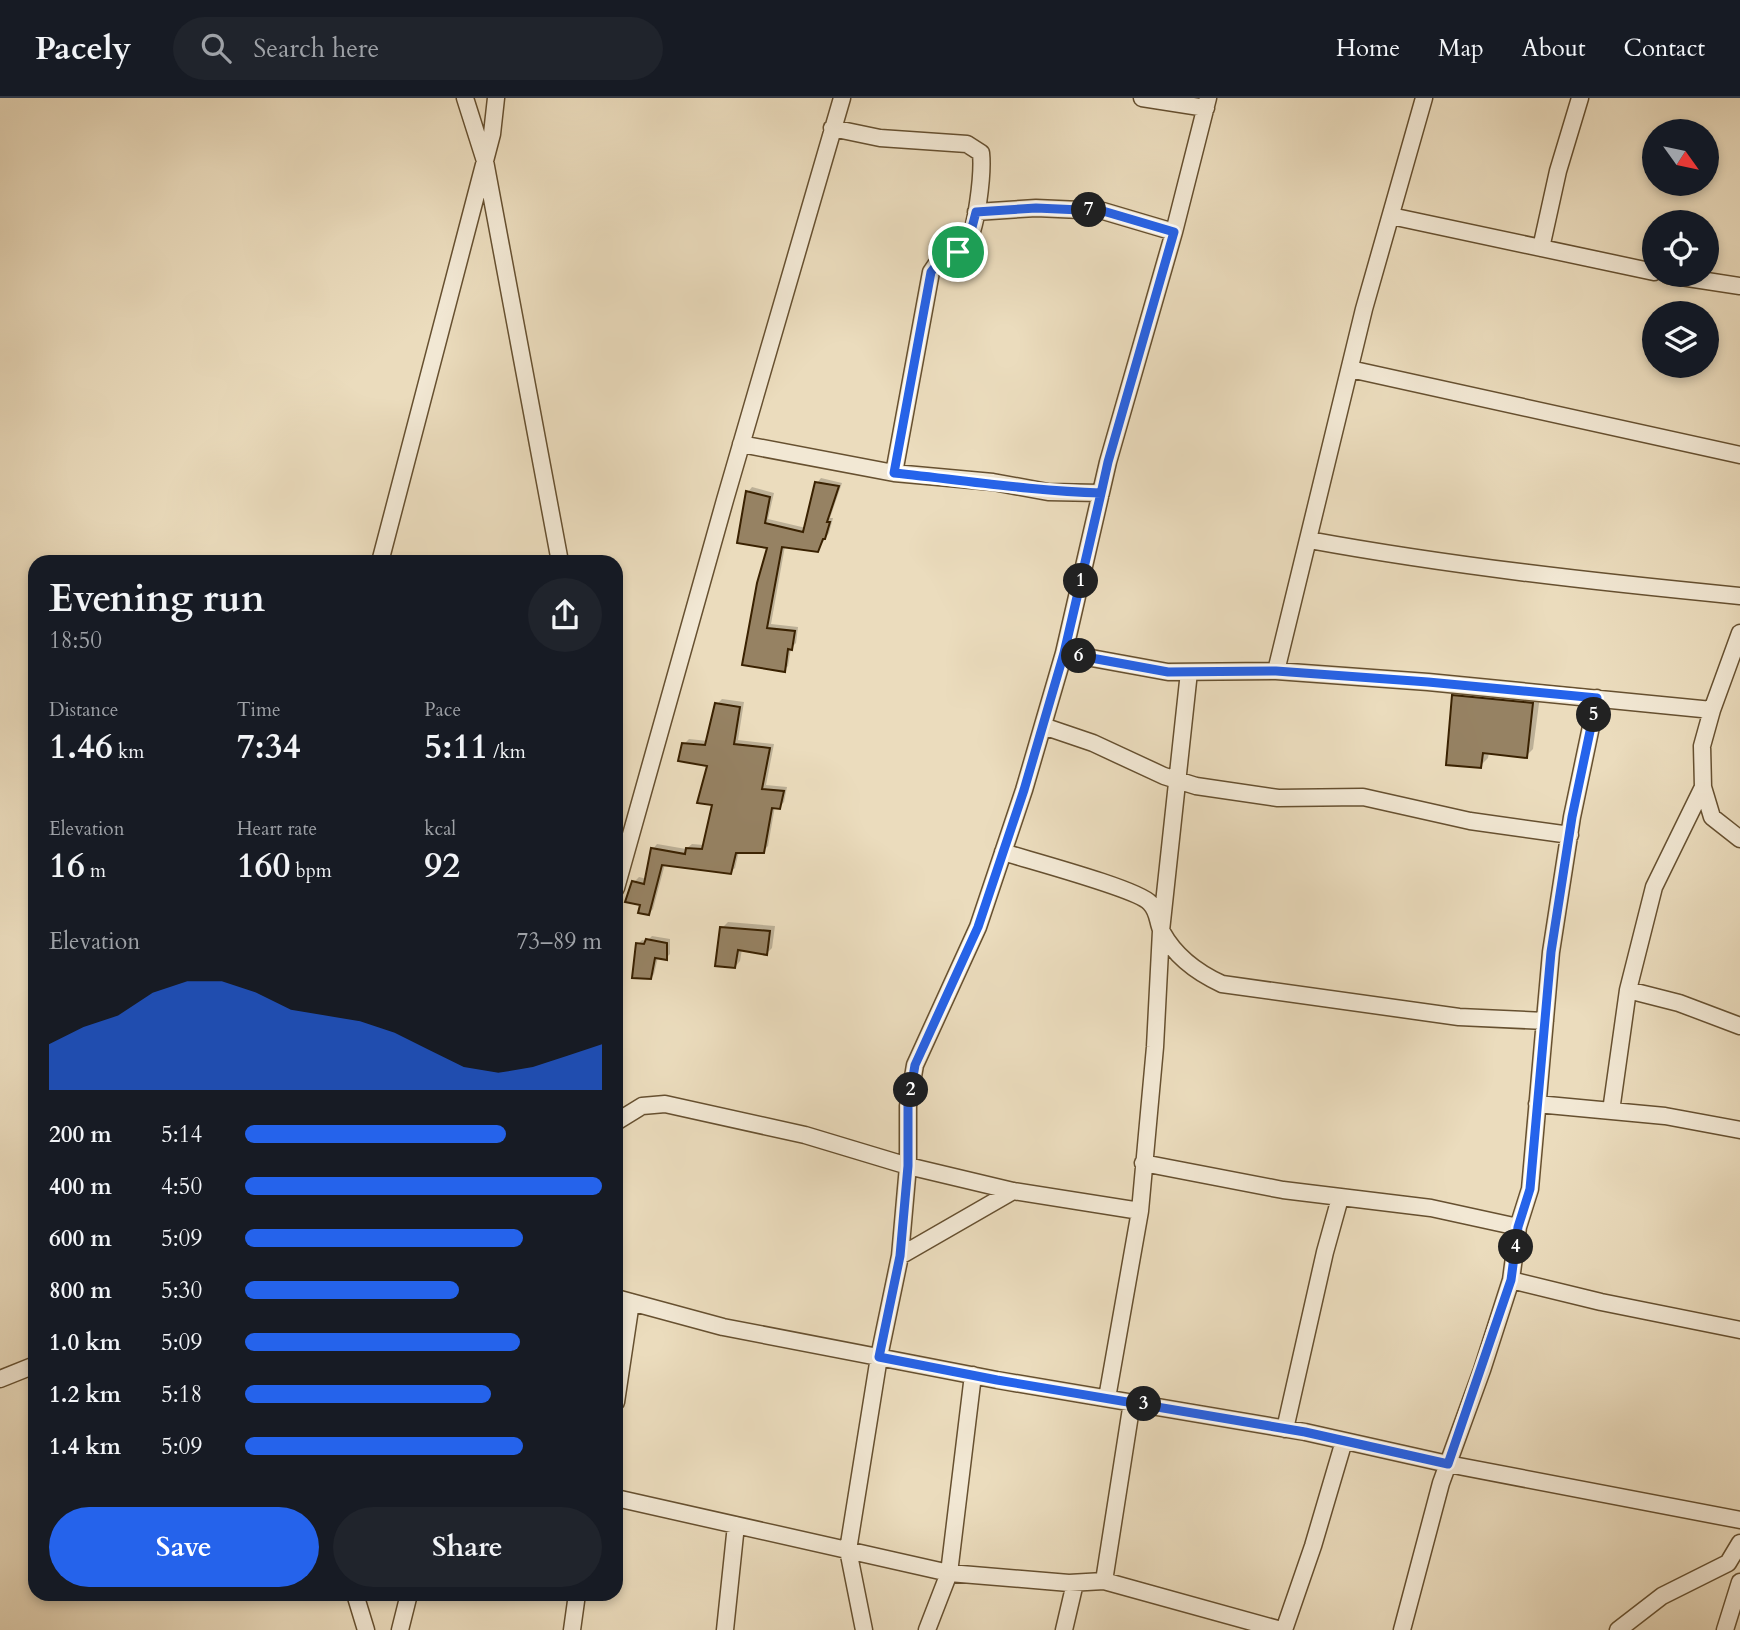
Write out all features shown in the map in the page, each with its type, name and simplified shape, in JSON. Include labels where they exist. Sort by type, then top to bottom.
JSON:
[{"type":"street","points":[[465,98],[485,161],[559,555]]},
{"type":"street","points":[[382,555],[492,134],[496,98]]},
{"type":"street","points":[[623,864],[842,98]]},
{"type":"street","points":[[864,1630],[848,1550],[879,1357],[900,1256],[908,1166],[908,1106],[915,1065],[978,927],[1043,726],[1064,653],[1101,493],[1207,103],[1142,98]]},
{"type":"street","points":[[1276,671],[1350,369],[1424,98]]},
{"type":"street","points":[[1541,248],[1558,171],[1580,98]]},
{"type":"street","points":[[832,128],[880,138],[967,144],[981,153],[983,166],[968,243],[958,252],[942,258],[931,272],[894,473]]},
{"type":"street","points":[[976,212],[1036,208],[1103,211],[1174,232]]},
{"type":"street","points":[[1391,216],[1642,269]]},
{"type":"street","points":[[1719,283],[1740,286]]},
{"type":"street","points":[[1350,369],[1740,455]]},
{"type":"street","points":[[741,444],[894,473],[993,482],[1048,492],[1101,493]]},
{"type":"street","points":[[1309,540],[1401,557],[1740,596]]},
{"type":"street","points":[[1740,633],[1712,709],[1702,746],[1703,787],[1712,817],[1740,839]]},
{"type":"street","points":[[1064,653],[1168,672],[1276,671],[1428,682],[1712,709]]},
{"type":"street","points":[[1107,1398],[1140,1211],[1155,1047],[1161,931],[1189,672]]},
{"type":"street","points":[[1402,1630],[1448,1464],[1511,1280],[1518,1227],[1530,1189],[1551,952],[1570,835],[1597,698]]},
{"type":"street","points":[[1043,726],[1093,743],[1196,786],[1278,798],[1363,797],[1469,821],[1570,835]]},
{"type":"street","points":[[1611,1111],[1628,990],[1654,887],[1703,787]]},
{"type":"street","points":[[1003,852],[1120,888],[1149,901],[1158,915],[1161,931],[1185,962],[1204,976],[1235,987],[1459,1017],[1545,1021]]},
{"type":"street","points":[[1628,990],[1679,1003],[1740,1026]]},
{"type":"street","points":[[623,1118],[642,1106],[665,1104],[805,1135],[908,1166],[1013,1191],[1140,1211]]},
{"type":"street","points":[[1537,1104],[1664,1116],[1740,1130]]},
{"type":"street","points":[[1143,1163],[1340,1198],[1432,1208],[1518,1227]]},
{"type":"street","points":[[900,1256],[1013,1191]]},
{"type":"street","points":[[1285,1429],[1340,1198]]},
{"type":"street","points":[[1511,1280],[1601,1302],[1740,1330]]},
{"type":"street","points":[[623,1300],[723,1328],[1285,1429],[1448,1464],[1740,1520]]},
{"type":"street","points":[[0,1379],[28,1369]]},
{"type":"street","points":[[927,1630],[949,1573],[973,1375]]},
{"type":"street","points":[[1104,1581],[1132,1402]]},
{"type":"street","points":[[623,1500],[949,1573],[1075,1583],[1104,1581],[1283,1630],[1313,1546],[1344,1441]]},
{"type":"street","points":[[725,1630],[736,1525]]},
{"type":"street","points":[[1618,1630],[1662,1596],[1728,1563],[1740,1543]]},
{"type":"street","points":[[1725,1630],[1740,1581]]},
{"type":"street","points":[[1064,1630],[1075,1583]]},
{"type":"street","points":[[357,1601],[366,1630]]},
{"type":"street","points":[[400,1630],[408,1601]]},
{"type":"street","points":[[572,1630],[576,1601]]},
{"type":"building","points":[[815,482],[839,486],[827,522],[830,522],[825,539],[818,552],[782,547],[767,628],[795,631],[792,650],[788,649],[785,672],[742,665],[757,583],[767,548],[737,543],[746,491],[770,497],[765,523],[803,532]]},
{"type":"building","points":[[1452,695],[1533,703],[1527,758],[1483,753],[1481,768],[1446,765]]},
{"type":"building","points":[[715,703],[740,707],[734,744],[770,748],[762,789],[784,791],[780,809],[772,808],[764,853],[736,853],[731,874],[662,865],[649,915],[638,913],[640,905],[625,902],[632,881],[644,884],[651,848],[685,854],[686,848],[702,849],[712,805],[697,803],[707,766],[678,761],[682,743],[705,745]]},
{"type":"building","points":[[720,927],[770,931],[767,955],[738,950],[735,968],[715,966]]},
{"type":"building","points":[[646,939],[667,943],[667,960],[655,958],[651,979],[632,978],[636,943],[644,944]]},
{"type":"route","points":[[958,252],[942,258],[931,272],[894,473],[993,482],[1048,492],[1101,493],[1064,653],[1024,790],[978,927],[915,1065],[908,1106],[908,1166],[900,1256],[879,1357],[997,1380],[1305,1432],[1448,1464],[1511,1280],[1518,1227],[1530,1189],[1551,952],[1572,817],[1597,698],[1276,671],[1168,672],[1064,653],[1083,573],[1108,462],[1174,232],[1103,211],[1036,208],[976,212],[968,243],[958,252]]}]
